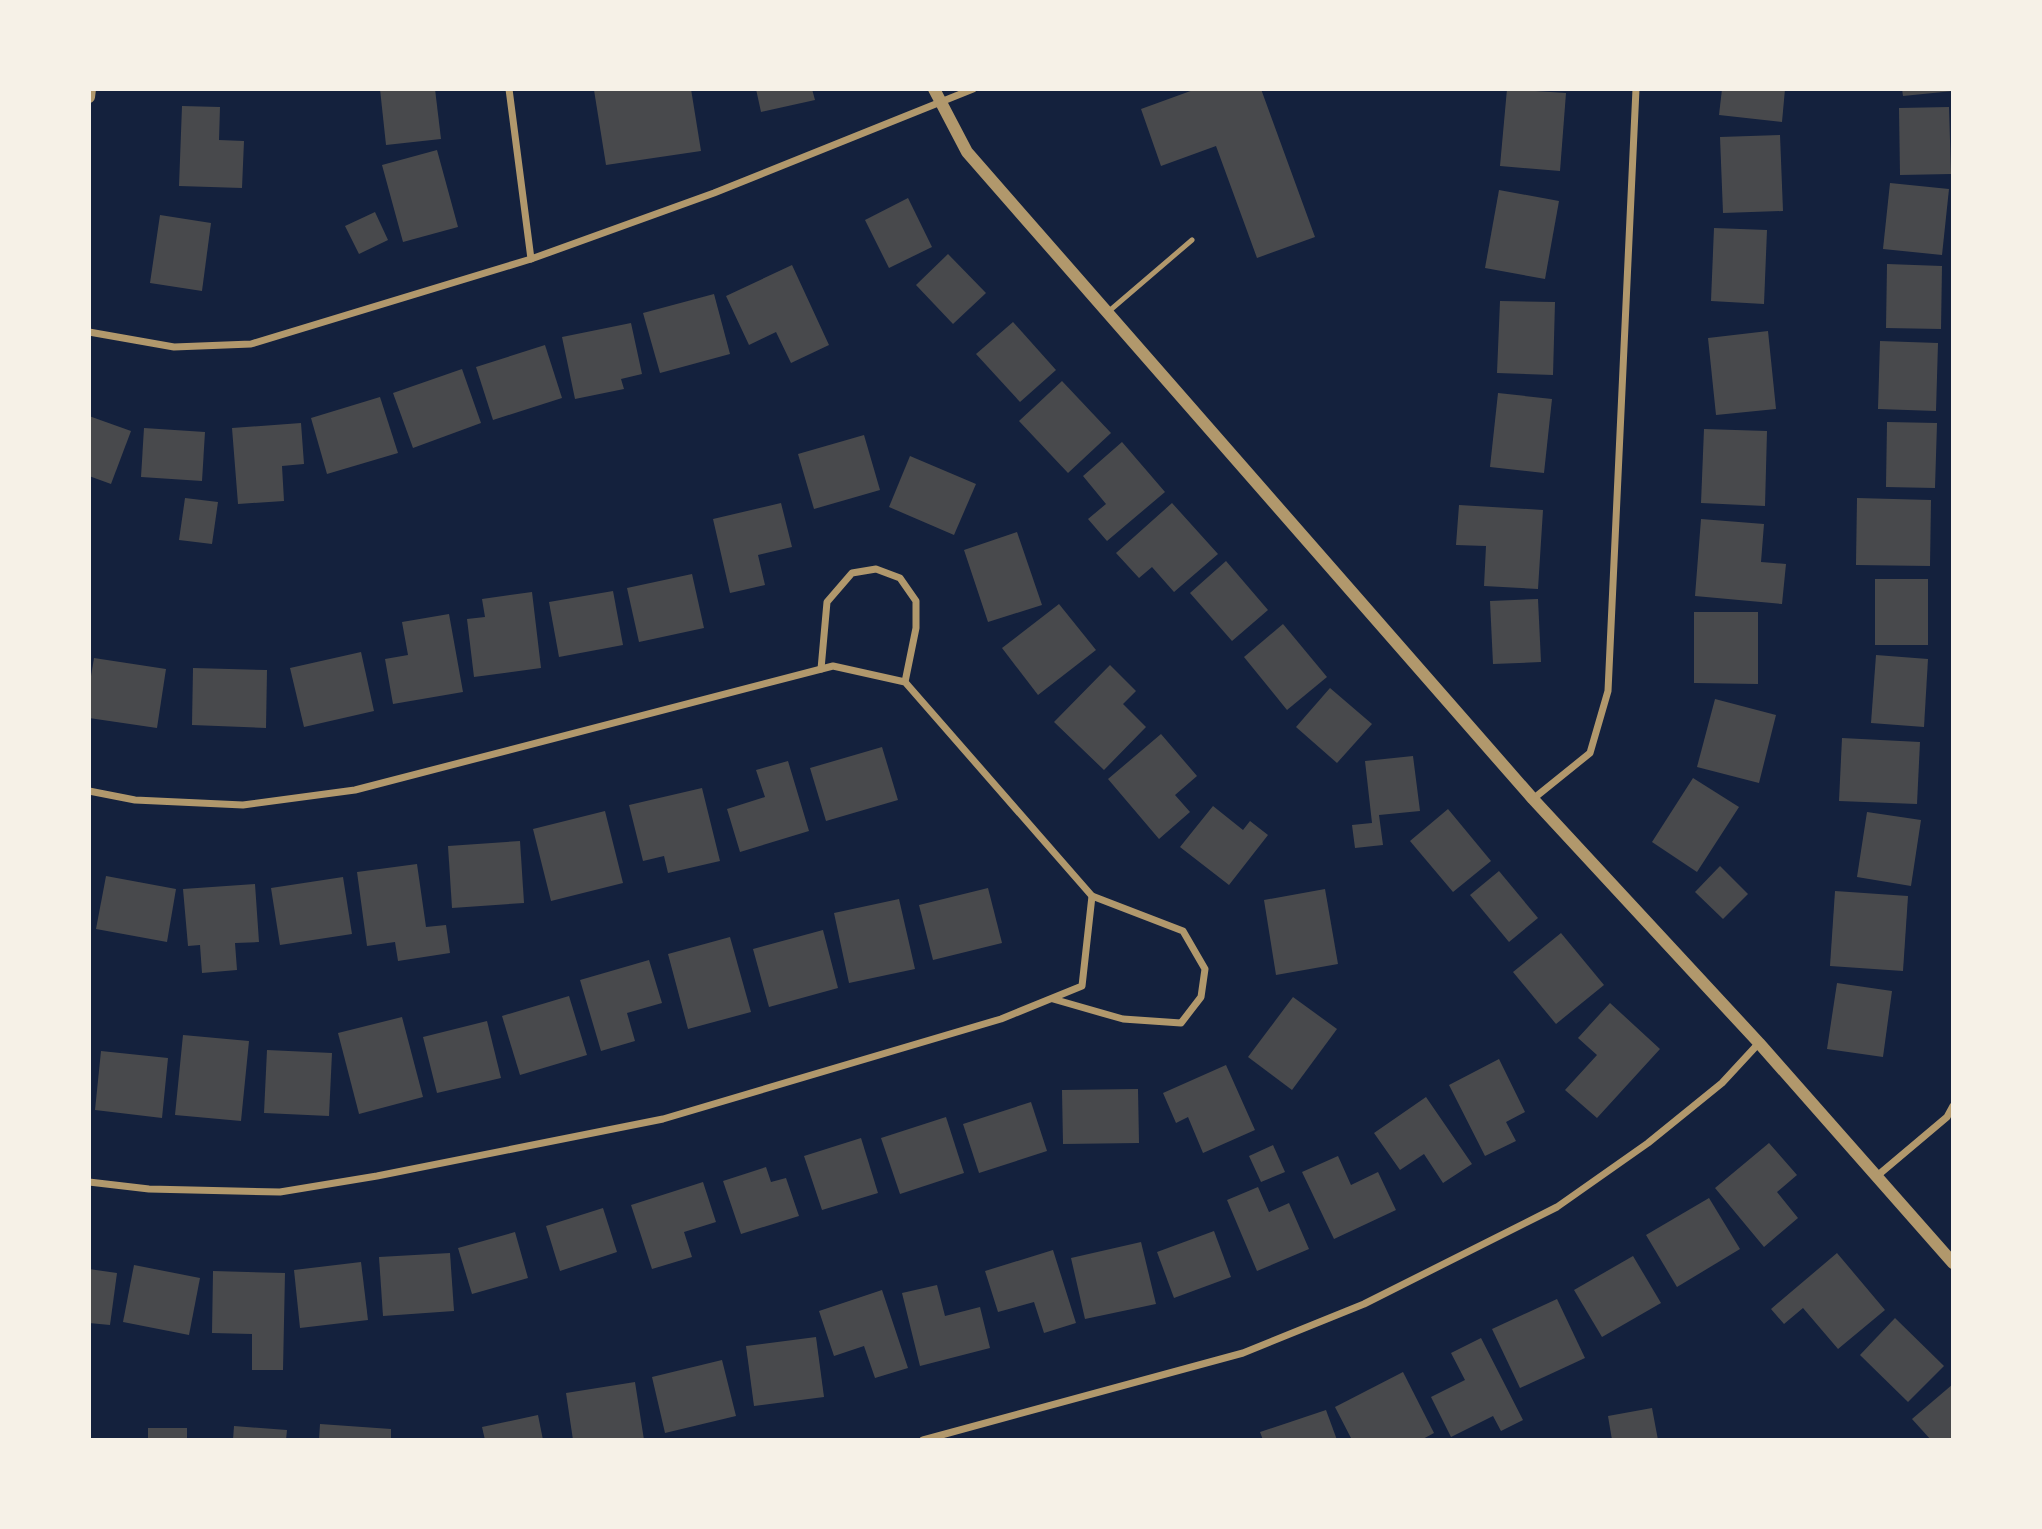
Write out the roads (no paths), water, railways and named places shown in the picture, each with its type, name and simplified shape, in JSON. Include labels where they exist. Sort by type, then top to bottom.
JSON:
[{"type":"street","points":[[89,97],[90,89]]},
{"type":"street","points":[[509,89],[531,259]]},
{"type":"street","points":[[934,89],[967,152],[1533,799],[1759,1043],[1953,1263]]},
{"type":"street","points":[[89,332],[174,348],[251,344],[531,259],[715,193],[973,89]]},
{"type":"street","points":[[1533,799],[1590,752],[1608,691],[1636,89]]},
{"type":"street","points":[[821,669],[827,602],[852,573],[876,569],[900,578],[916,601],[916,628],[905,682]]},
{"type":"street","points":[[89,792],[135,800],[243,806],[355,790],[833,666],[905,682],[1092,897],[1183,931],[1205,969],[1201,997],[1181,1023],[1123,1019],[1052,999]]},
{"type":"street","points":[[89,1182],[149,1189],[280,1192],[377,1176],[663,1119],[989,1022],[1082,986],[1092,897]]},
{"type":"street","points":[[923,1440],[1243,1353],[1364,1304],[1557,1207],[1648,1143],[1722,1083],[1759,1043]]},
{"type":"street","points":[[1877,1176],[1947,1117],[1953,1106]]},
{"type":"lane","points":[[1108,312],[1192,240]]}]
